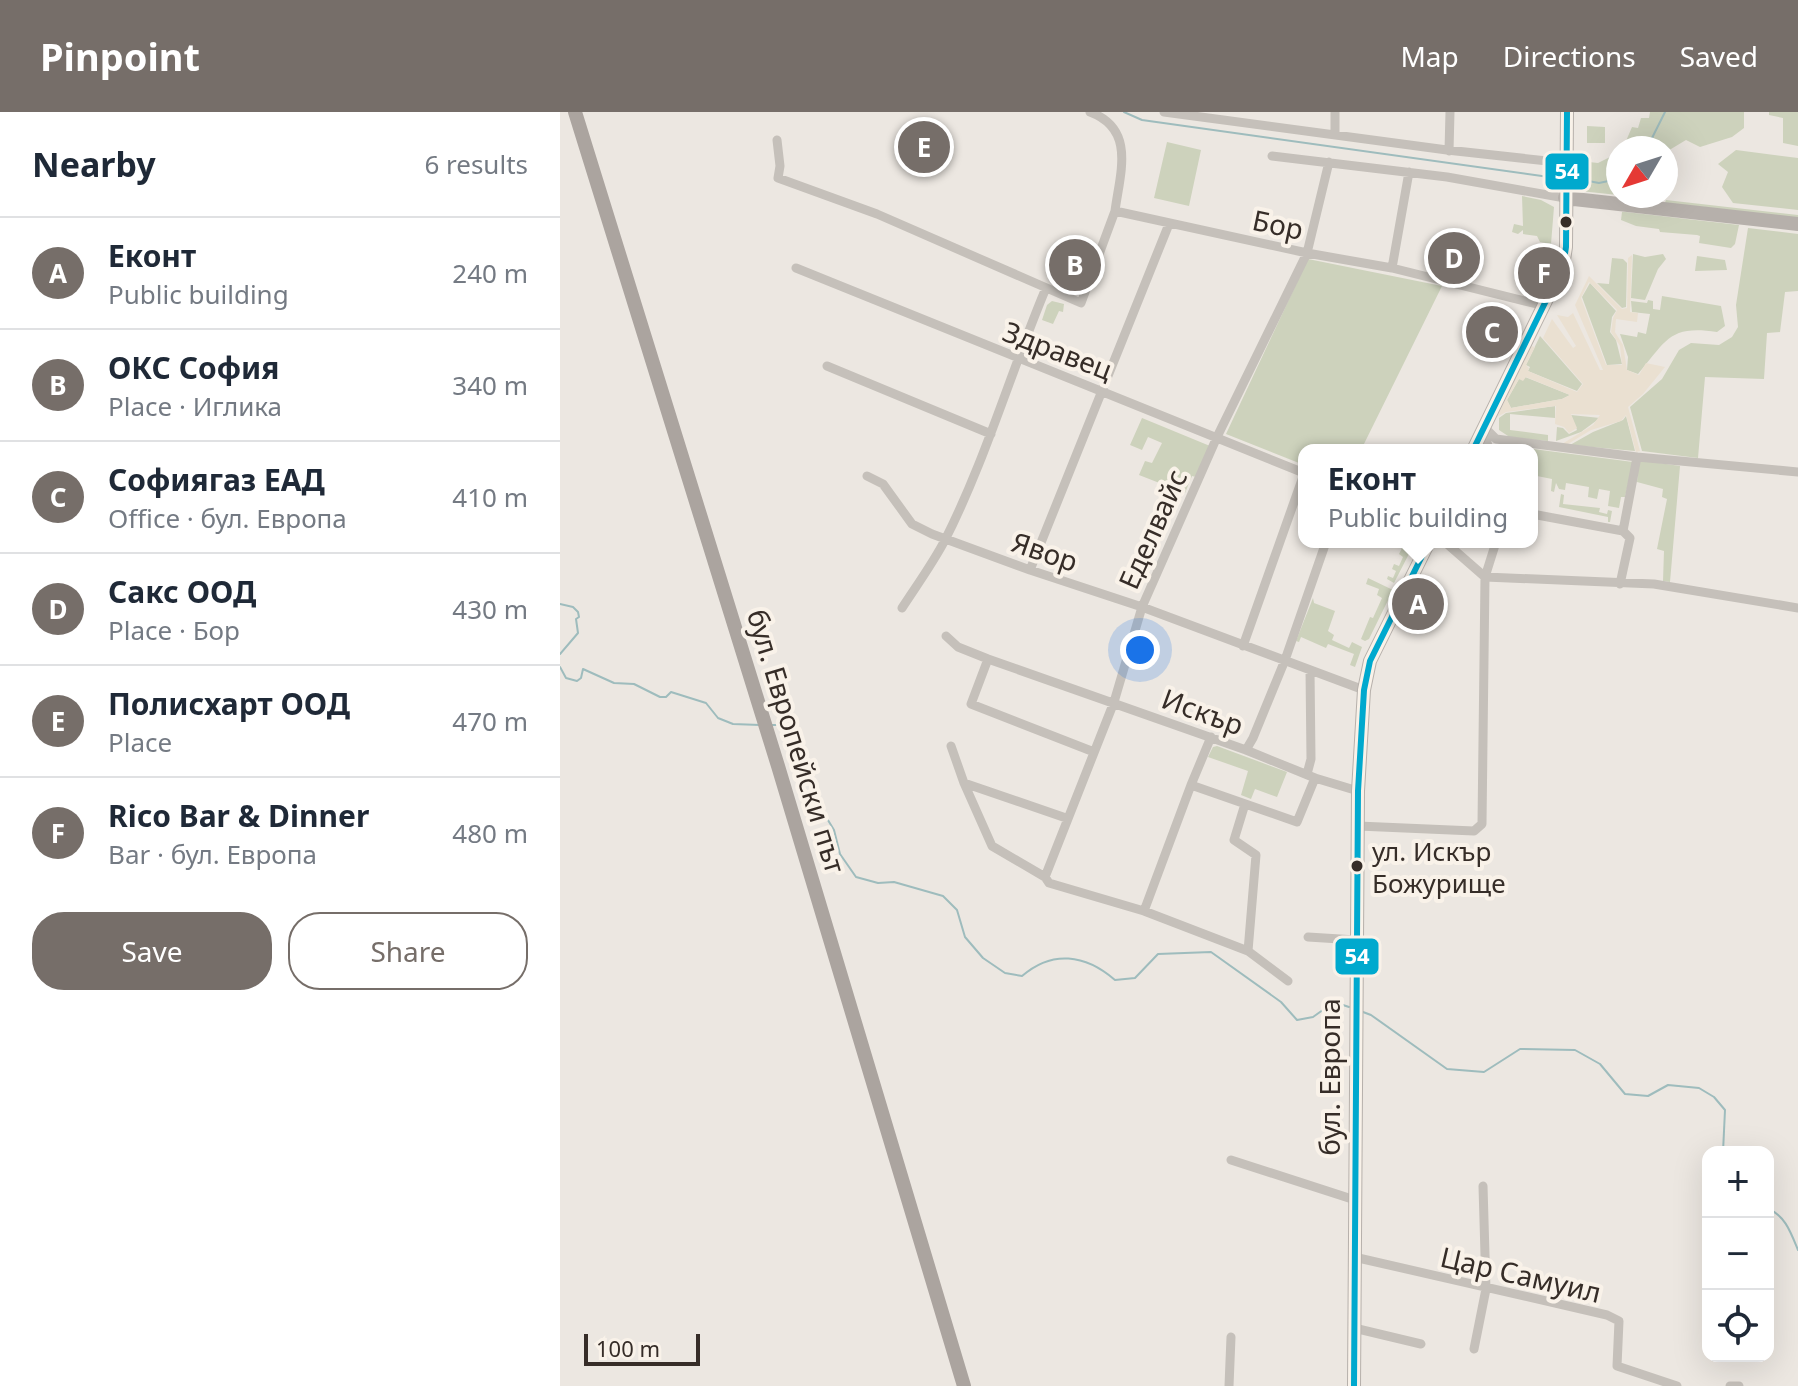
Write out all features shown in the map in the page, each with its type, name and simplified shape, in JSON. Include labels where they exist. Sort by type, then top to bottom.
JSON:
[{"type":"main road","name":"бул. Европейски път","points":[[575,112],[768,734],[964,1386]]},
{"type":"street","points":[[777,140],[778,178],[877,214],[1081,303],[1115,211],[1122,161],[1121,142],[1114,126],[1090,112]]},
{"type":"street","points":[[1164,112],[1219,116],[1449,151],[1566,163]]},
{"type":"street","points":[[1335,112],[1335,133]]},
{"type":"street","points":[[1449,151],[1450,112]]},
{"type":"street","points":[[1476,444],[1561,273],[1565,257],[1567,112]]},
{"type":"street","points":[[1272,156],[1409,172],[1565,198],[1798,224]]},
{"type":"street","name":"Еделвайс","points":[[1045,877],[1114,702],[1142,607],[1217,437],[1307,253],[1329,162]]},
{"type":"street","points":[[1392,268],[1409,172]]},
{"type":"street","name":"Бор","points":[[1115,211],[1307,253],[1392,268],[1545,306]]},
{"type":"street","points":[[1030,570],[1169,224]]},
{"type":"street","name":"Здравец","points":[[796,268],[1298,471]]},
{"type":"street","points":[[902,608],[945,540],[991,434],[1017,358],[1046,288]]},
{"type":"street","points":[[827,366],[991,434]]},
{"type":"street","points":[[1484,427],[1488,444]]},
{"type":"street","points":[[1484,427],[1496,439],[1535,444]]},
{"type":"street","points":[[1538,444],[1798,472]]},
{"type":"street","points":[[1623,531],[1637,457]]},
{"type":"street","name":"Явор","points":[[867,476],[883,484],[912,524],[945,540],[1142,607],[1364,690]]},
{"type":"street","points":[[1243,646],[1298,490]]},
{"type":"street","points":[[1538,515],[1623,531],[1630,538],[1620,584]]},
{"type":"street","points":[[1246,750],[1285,660],[1324,548]]},
{"type":"street","name":"бул. Европа","points":[[1354,1386],[1358,791],[1364,690],[1370,661],[1426,548]]},
{"type":"street","points":[[1452,548],[1485,577],[1654,584],[1798,608]]},
{"type":"street","points":[[1358,826],[1474,831],[1482,824],[1485,577],[1494,548]]},
{"type":"street","name":"Искър","points":[[946,636],[958,647],[988,659],[1358,791]]},
{"type":"street","points":[[988,659],[971,704],[1094,752]]},
{"type":"street","points":[[1191,785],[1297,822],[1311,776],[1310,670]]},
{"type":"street","points":[[1144,911],[1211,737]]},
{"type":"street","points":[[951,746],[992,846],[1045,877],[1049,883],[1144,911],[1248,951],[1288,981]]},
{"type":"street","points":[[964,783],[1066,818]]},
{"type":"street","points":[[1245,804],[1234,840],[1256,855],[1248,951]]},
{"type":"street","points":[[1308,937],[1356,940]]},
{"type":"street","points":[[1231,1160],[1355,1200]]},
{"type":"street","points":[[1474,1349],[1486,1289],[1483,1186]]},
{"type":"street","name":"Цар Самуил","points":[[1354,1257],[1607,1315],[1619,1321],[1617,1366],[1677,1386]]},
{"type":"street","points":[[1354,1328],[1421,1344]]},
{"type":"street","points":[[1229,1386],[1231,1337]]},
{"type":"street","points":[[1730,1386],[1739,1386]]},
{"type":"green space","points":[[1650,112],[1744,112],[1744,128],[1732,137],[1700,147],[1686,140],[1678,145],[1678,136],[1628,136],[1632,127],[1638,128],[1641,118],[1649,118]]},
{"type":"green space","points":[[1769,112],[1798,112],[1798,146],[1783,143],[1783,118],[1769,115]]},
{"type":"green space","points":[[1587,126],[1605,127],[1605,143],[1587,143]]},
{"type":"green space","points":[[1167,142],[1201,150],[1189,206],[1154,198]]},
{"type":"green space","points":[[1736,150],[1798,158],[1798,210],[1733,203],[1722,187],[1728,172],[1718,164]]},
{"type":"green space","points":[[1606,159],[1606,194],[1580,191],[1580,161],[1598,163]]},
{"type":"green space","points":[[1522,196],[1554,207],[1551,244],[1540,242],[1537,236],[1523,234],[1523,230],[1518,234],[1512,232],[1514,224],[1523,226]]},
{"type":"green space","points":[[1678,201],[1798,215],[1798,220],[1678,207]]},
{"type":"green space","points":[[1622,212],[1739,225],[1735,244],[1731,248],[1699,243],[1700,236],[1697,235],[1660,232],[1659,229],[1636,226],[1621,220]]},
{"type":"green space","points":[[1748,228],[1798,234],[1798,291],[1785,292],[1780,332],[1767,333],[1764,379],[1705,377],[1698,458],[1642,451],[1630,407],[1662,379],[1679,350],[1691,343],[1719,345],[1732,337],[1738,327],[1736,305]]},
{"type":"green space","points":[[1633,254],[1645,257],[1663,254],[1666,259],[1658,269],[1645,300],[1631,298]]},
{"type":"green space","points":[[1697,256],[1725,260],[1727,270],[1695,271]]},
{"type":"green space","points":[[1612,258],[1623,259],[1627,263],[1626,307],[1622,308],[1597,283],[1609,284]]},
{"type":"green space","points":[[1308,259],[1442,286],[1364,444],[1298,444],[1298,463],[1226,434]]},
{"type":"green space","points":[[1590,283],[1616,311],[1610,332],[1616,340],[1622,364],[1607,365],[1582,297]]},
{"type":"green space","points":[[1662,296],[1721,306],[1725,326],[1717,332],[1701,330],[1679,333],[1663,344],[1638,374],[1627,370],[1628,357],[1620,334],[1637,337],[1638,332],[1646,334],[1650,314],[1632,312],[1631,301],[1653,301],[1653,309],[1660,310]]},
{"type":"green space","points":[[1052,301],[1064,304],[1063,312],[1059,311],[1053,324],[1042,320],[1047,305]]},
{"type":"green space","points":[[1540,336],[1582,384],[1577,391],[1528,371],[1530,367],[1526,365]]},
{"type":"green space","points":[[1525,377],[1570,395],[1511,408],[1507,400],[1519,379]]},
{"type":"green space","points":[[1555,406],[1555,418],[1510,414],[1510,430],[1548,435],[1548,441],[1511,438],[1499,430],[1499,418],[1506,413]]},
{"type":"green space","points":[[1571,415],[1600,418],[1581,432],[1556,441],[1557,427],[1569,434],[1577,430]]},
{"type":"green space","points":[[1626,416],[1635,451],[1570,445],[1623,420]]},
{"type":"green space","points":[[1142,418],[1210,446],[1185,493],[1139,475],[1145,461],[1152,463],[1162,443],[1148,437],[1142,450],[1130,445]]},
{"type":"green space","points":[[1538,450],[1633,462],[1625,497],[1621,497],[1619,508],[1608,506],[1610,491],[1599,489],[1597,499],[1588,497],[1589,487],[1566,483],[1565,490],[1559,489],[1556,483],[1554,492],[1551,491],[1552,479],[1538,476]]},
{"type":"green space","points":[[1639,460],[1680,466],[1670,582],[1663,581],[1664,551],[1657,549],[1667,499],[1662,497],[1663,489],[1637,482]]},
{"type":"green space","points":[[1561,494],[1564,495],[1563,504],[1600,508],[1599,512],[1607,514],[1608,510],[1612,511],[1610,522],[1608,517],[1559,507]]},
{"type":"green space","points":[[1402,548],[1412,548],[1394,583],[1387,579],[1388,576],[1393,578],[1396,571],[1392,569],[1394,564],[1399,566],[1403,557],[1399,554]]},
{"type":"green space","points":[[1368,578],[1393,590],[1369,639],[1365,641],[1361,639],[1382,598],[1377,595],[1379,589],[1366,584]]},
{"type":"green space","points":[[1313,598],[1314,603],[1335,611],[1328,631],[1334,635],[1332,640],[1349,648],[1352,642],[1362,647],[1355,667],[1350,665],[1354,654],[1328,644],[1326,648],[1301,637],[1299,642],[1296,641]]},
{"type":"green space","points":[[1213,747],[1287,772],[1277,797],[1255,789],[1251,799],[1241,795],[1248,771],[1208,757]]},
{"type":"shaded area","points":[[1632,255],[1630,312],[1638,313],[1637,322],[1616,319],[1615,332],[1623,345],[1627,370],[1639,375],[1646,363],[1665,367],[1628,407],[1640,451],[1636,452],[1626,415],[1621,421],[1591,430],[1568,444],[1562,444],[1593,425],[1600,415],[1571,414],[1577,428],[1569,433],[1555,424],[1556,406],[1506,412],[1497,417],[1531,346],[1535,347],[1526,365],[1528,371],[1577,392],[1583,384],[1543,338],[1552,319],[1573,348],[1576,346],[1557,315],[1568,317],[1573,313],[1600,370],[1603,370],[1575,305],[1589,276],[1622,309],[1627,308],[1628,258]],"holes":[[[1589,282],[1617,310],[1611,332],[1620,346],[1622,365],[1606,365],[1581,298]],[[1526,377],[1570,395],[1511,408],[1507,400],[1519,379],[1523,381]]]},
{"type":"waterway","points":[[1124,112],[1142,120],[1549,177]]},
{"type":"waterway","points":[[1653,136],[1665,112]]},
{"type":"waterway","points":[[1583,180],[1606,182]]},
{"type":"waterway","points":[[560,604],[573,607],[579,617],[576,619],[578,633],[560,654]]},
{"type":"waterway","points":[[560,667],[566,678],[577,681],[583,669],[614,683],[634,684],[660,697],[666,697],[671,692],[706,703],[718,718],[733,724],[760,725]]},
{"type":"waterway","points":[[770,725],[784,725],[792,732],[797,758],[812,779],[820,807],[834,830],[840,854],[856,877],[878,883],[894,882],[943,896],[957,910],[965,937],[983,958],[1005,973],[1022,976],[1045,962],[1068,958],[1092,965],[1115,980],[1135,978],[1158,954],[1211,952],[1281,1002],[1297,1020],[1313,1017],[1334,1002],[1349,1007]]},
{"type":"waterway","points":[[1363,1012],[1447,1069],[1484,1072],[1520,1049],[1575,1050],[1600,1064],[1625,1094],[1648,1096],[1668,1085],[1699,1088],[1714,1097],[1725,1110],[1723,1146]]},
{"type":"waterway","points":[[1774,1212],[1790,1231],[1798,1250]]},
{"type":"transit line","name":"54","points":[[1476,444],[1563,266],[1566,247],[1567,112]]},
{"type":"transit line","name":"54","points":[[1354,1386],[1358,791],[1364,690],[1370,661],[1426,548]]},
{"type":"place","name":"Полисхарт ООД","points":[[924,147]]},
{"type":"place","name":"Сакс ООД","points":[[1454,258]]},
{"type":"place","name":"ОКС София","points":[[1075,265]]},
{"type":"place","name":"Rico Bar & Dinner","points":[[1544,273]]},
{"type":"place","name":"Софиягаз ЕАД","points":[[1492,332]]},
{"type":"place","name":"Еконт","points":[[1418,604]]},
{"type":"place","name":"ул. Искър Божурище","points":[[1357,866]]}]
